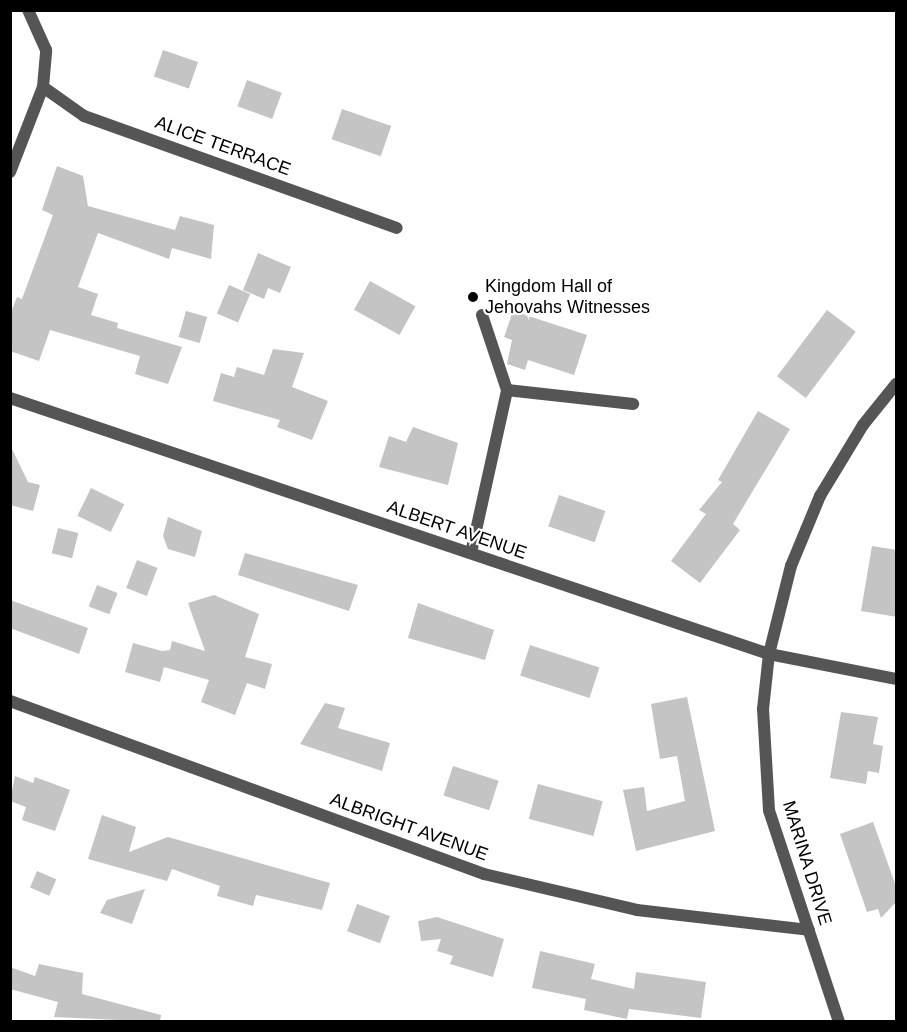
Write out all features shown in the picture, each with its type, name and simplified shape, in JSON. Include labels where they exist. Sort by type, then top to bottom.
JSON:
[{"type":"street","points":[[10,172],[43,87],[46,50],[28,10]]},
{"type":"street","name":"ALICE TERRACE","points":[[43,87],[84,116],[397,228]]},
{"type":"street","points":[[471,553],[507,390],[482,315]]},
{"type":"street","name":"MARINA DRIVE","points":[[838,1022],[770,810],[763,768],[769,654],[791,566],[820,496],[863,425],[897,384]]},
{"type":"street","points":[[507,390],[633,404]]},
{"type":"street","name":"ALBERT AVENUE","points":[[10,398],[769,654],[897,679]]},
{"type":"street","name":"ALBRIGHT AVENUE","points":[[10,701],[484,874],[637,909],[809,930]]},
{"type":"building","points":[[163,50],[198,62],[189,89],[154,76]]},
{"type":"building","points":[[247,80],[282,93],[272,119],[237,106]]},
{"type":"building","points":[[342,109],[391,126],[381,156],[332,139]]},
{"type":"building","points":[[57,166],[83,176],[88,206],[175,230],[180,216],[214,225],[211,259],[172,248],[169,259],[98,233],[78,287],[98,294],[91,315],[118,323],[117,328],[182,347],[168,384],[135,374],[140,356],[50,330],[39,361],[10,351],[10,315],[17,297],[22,299],[53,215],[42,210]]},
{"type":"building","points":[[258,253],[291,267],[280,293],[268,288],[264,299],[243,290]]},
{"type":"building","points":[[370,281],[415,306],[399,335],[354,310]]},
{"type":"building","points":[[229,285],[250,294],[238,323],[217,314]]},
{"type":"building","points":[[827,310],[856,332],[806,398],[777,376]]},
{"type":"building","points":[[186,311],[207,317],[200,343],[179,337]]},
{"type":"building","points":[[513,311],[587,335],[574,375],[528,360],[525,370],[507,364],[512,340],[504,337]]},
{"type":"building","points":[[273,349],[304,353],[292,387],[328,401],[312,440],[277,427],[280,420],[213,401],[221,373],[234,377],[237,367],[264,375]]},
{"type":"building","points":[[758,411],[790,429],[733,524],[740,530],[700,583],[671,561],[706,514],[699,510],[722,482],[718,480]]},
{"type":"building","points":[[413,427],[458,443],[448,485],[379,467],[389,436],[406,442]]},
{"type":"building","points":[[10,445],[28,482],[40,485],[33,511],[10,505]]},
{"type":"building","points":[[91,488],[124,504],[111,532],[77,516]]},
{"type":"building","points":[[559,495],[605,511],[595,542],[548,526]]},
{"type":"building","points":[[168,517],[202,531],[195,557],[168,549],[163,536]]},
{"type":"building","points":[[58,528],[78,533],[72,558],[52,553]]},
{"type":"building","points":[[872,546],[897,550],[897,617],[861,611]]},
{"type":"building","points":[[245,553],[358,585],[349,611],[238,575]]},
{"type":"building","points":[[137,560],[158,568],[147,596],[126,588]]},
{"type":"building","points":[[97,585],[118,593],[109,614],[89,606]]},
{"type":"building","points":[[214,595],[259,614],[245,657],[272,664],[265,689],[247,683],[235,715],[201,702],[209,680],[164,667],[160,682],[125,672],[133,643],[162,651],[170,650],[172,641],[205,651],[188,603]]},
{"type":"building","points":[[10,600],[88,628],[79,654],[10,628]]},
{"type":"building","points":[[418,603],[494,630],[485,660],[408,638]]},
{"type":"building","points":[[530,645],[599,668],[590,698],[520,675]]},
{"type":"building","points":[[687,697],[715,831],[636,851],[623,790],[644,787],[647,811],[685,801],[677,756],[660,759],[651,704]]},
{"type":"building","points":[[325,703],[345,708],[338,728],[390,743],[382,771],[300,744]]},
{"type":"building","points":[[841,712],[878,717],[873,744],[883,746],[879,773],[868,771],[866,784],[830,778]]},
{"type":"building","points":[[453,766],[499,781],[489,810],[443,795]]},
{"type":"building","points":[[15,776],[33,783],[35,777],[70,790],[55,831],[22,820],[26,807],[10,801]]},
{"type":"building","points":[[538,784],[603,801],[593,836],[529,819]]},
{"type":"building","points":[[102,815],[136,827],[129,852],[168,837],[330,883],[322,910],[256,895],[253,906],[217,896],[220,886],[172,869],[167,881],[88,859]]},
{"type":"building","points":[[873,822],[897,889],[897,901],[881,918],[878,909],[867,912],[840,834]]},
{"type":"building","points":[[37,871],[56,879],[49,896],[30,888]]},
{"type":"building","points":[[145,889],[132,924],[100,913],[107,900]]},
{"type":"building","points":[[357,904],[390,916],[380,943],[347,931]]},
{"type":"building","points":[[437,917],[504,939],[493,977],[450,964],[453,956],[437,951],[441,939],[421,941],[418,921]]},
{"type":"building","points":[[540,951],[595,964],[591,979],[634,989],[636,972],[706,982],[701,1018],[629,1009],[627,1019],[584,1010],[586,999],[532,988]]},
{"type":"building","points":[[39,964],[83,973],[82,994],[161,1015],[160,1022],[54,1017],[58,1002],[10,989],[10,967],[35,976]]},
{"type":"place","name":"Kingdom Hall of Jehovahs Witnesses","points":[[473,297]]}]
